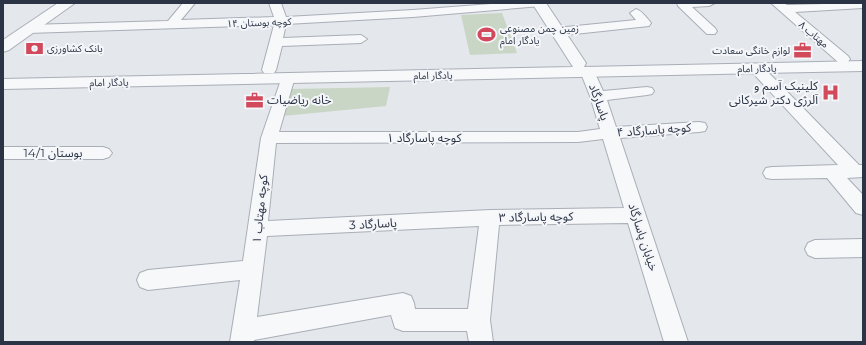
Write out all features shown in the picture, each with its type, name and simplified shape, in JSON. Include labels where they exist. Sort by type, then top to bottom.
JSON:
[{"type":"street","points":[[3,31],[48,3]]},
{"type":"street","points":[[3,47],[68,3]]},
{"type":"street","points":[[172,24],[189,3]]},
{"type":"street","points":[[269,70],[281,21],[275,3]]},
{"type":"street","points":[[540,3],[556,32],[583,67]]},
{"type":"street","name":"کوچه بوستان ۱۴","points":[[28,29],[394,16],[487,6],[540,3]]},
{"type":"street","points":[[709,3],[682,4],[711,31]]},
{"type":"street","points":[[780,6],[859,4]]},
{"type":"street","name":"مهتاب ۸","points":[[780,6],[843,59]]},
{"type":"street","points":[[556,32],[645,23],[636,13]]},
{"type":"street","points":[[276,42],[361,39]]},
{"type":"street","name":"یادگار امام","points":[[3,84],[288,77],[863,59]]},
{"type":"street","name":"یادگار امام","points":[[583,67],[756,68],[863,66]]},
{"type":"street","name":"پاسارگاد","points":[[583,67],[598,96],[610,133]]},
{"type":"street","points":[[756,68],[859,172]]},
{"type":"street","name":"یادگار امام","points":[[3,74],[269,70],[435,72]]},
{"type":"street","name":"کوچه مهتاب ۱","points":[[242,337],[253,269],[269,138],[288,77]]},
{"type":"street","points":[[598,96],[647,91]]},
{"type":"street","name":"کوچه پاسارگاد ۴","points":[[578,137],[610,133],[699,127]]},
{"type":"street","name":"خیابان پاسارگاد","points":[[610,133],[676,342]]},
{"type":"street","name":"کوچه پاسارگاد ۱","points":[[269,138],[578,137]]},
{"type":"street","name":"بوستان 14/1","points":[[3,153],[103,153]]},
{"type":"street","points":[[832,172],[863,208]]},
{"type":"street","points":[[772,173],[859,172]]},
{"type":"street","name":"کوچه پاسارگاد ۳","points":[[480,331],[490,218],[636,215]]},
{"type":"street","name":"پاسارگاد 3","points":[[257,229],[490,218]]},
{"type":"street","points":[[815,249],[863,248]]},
{"type":"street","points":[[148,280],[253,269]]},
{"type":"street","points":[[242,337],[403,304],[403,320],[480,331]]},
{"type":"green space","name":"زمین چمن مصنوعی یادگار امام","points":[[502,13],[517,53],[470,55],[461,15]]},
{"type":"green space","points":[[390,87],[386,106],[283,116],[291,89]]},
{"type":"place","name":"زمین چمن مصنوعی یادگار امام","points":[[487,34]]},
{"type":"place","name":"بانک کشاورزی","points":[[34,48]]},
{"type":"place","name":"لوازم خانگی سعادت","points":[[803,50]]},
{"type":"place","name":"کلینیک آسم و آلرژی دکتر شیرکانی","points":[[831,93]]},
{"type":"place","name":"خانه ریاضیات","points":[[254,100]]}]
